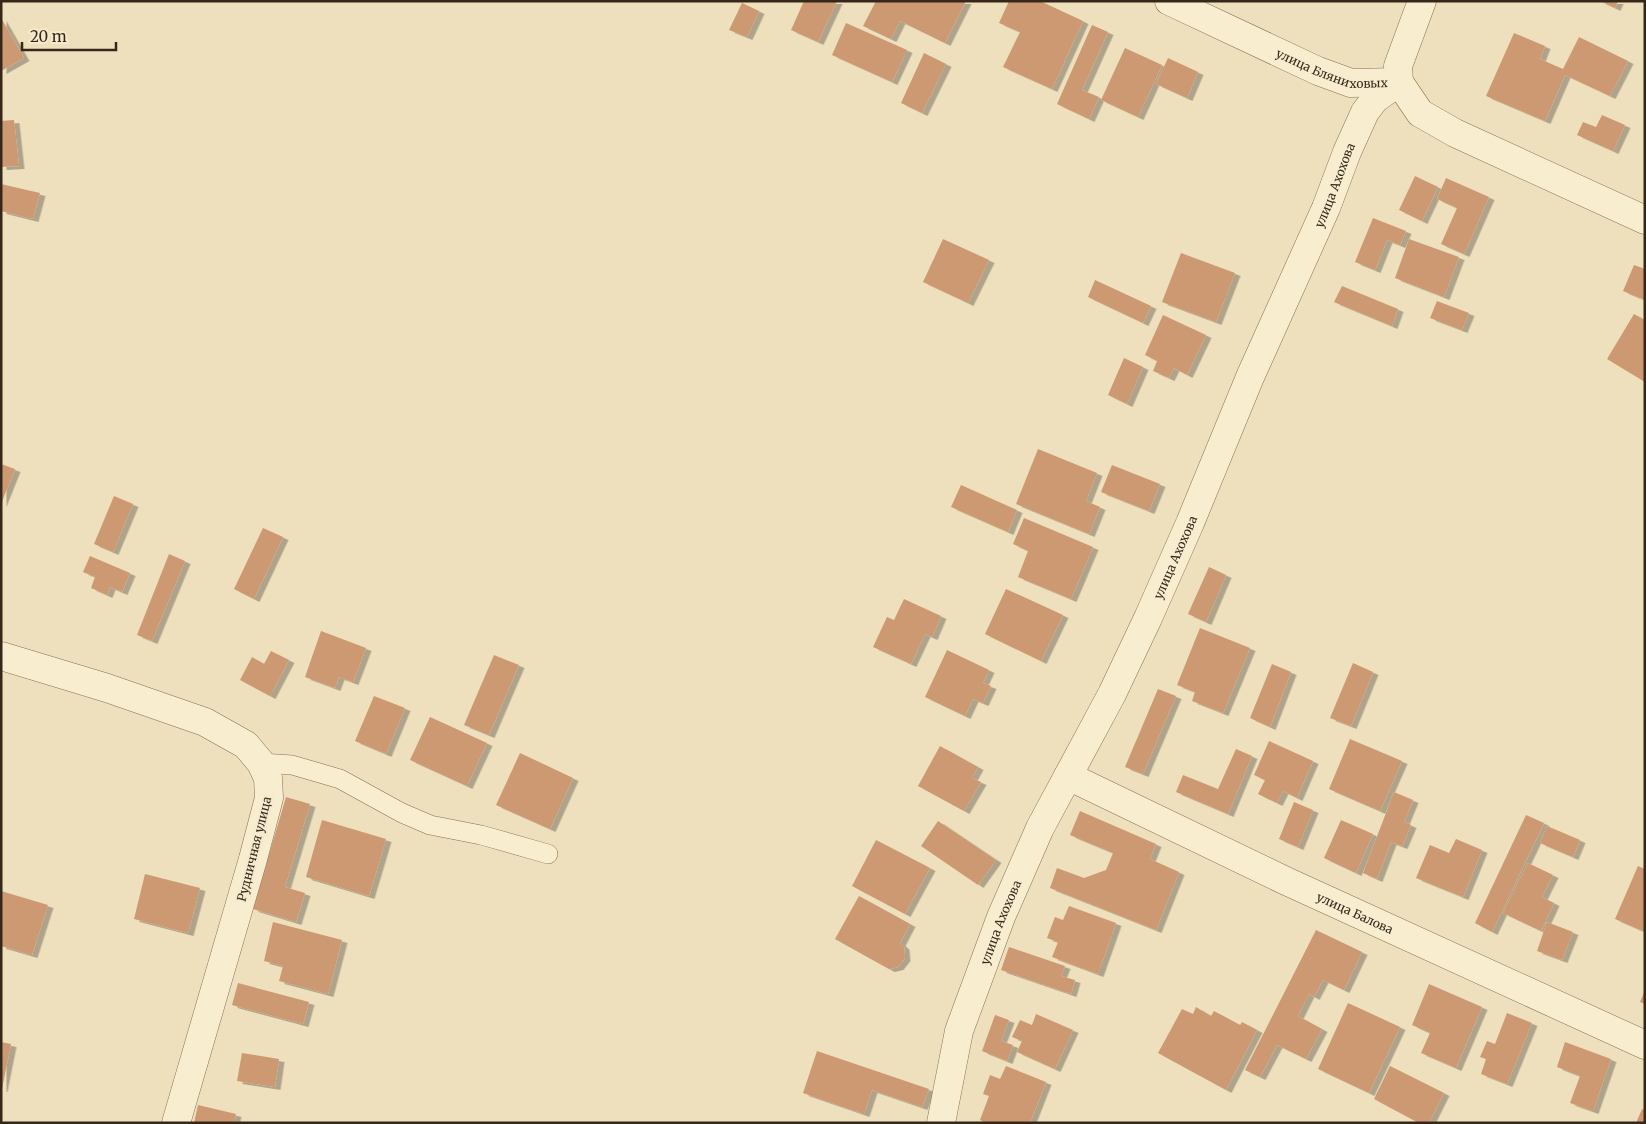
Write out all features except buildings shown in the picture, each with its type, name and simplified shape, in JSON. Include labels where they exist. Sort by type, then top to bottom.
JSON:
[{"type":"street","name":"улица Бляниховых","points":[[1169,1],[1334,77],[1351,83],[1399,82],[1420,113],[1455,133],[1645,220]]},
{"type":"street","points":[[1399,82],[1398,66],[1422,1]]},
{"type":"street","name":"улица Ахохова","points":[[941,1123],[958,1031],[968,1001],[1005,908],[1040,828],[1112,694],[1190,523],[1250,377],[1326,208],[1346,152],[1365,112],[1375,99],[1399,82]]},
{"type":"street","name":"Рудничная улица","points":[[1,656],[107,688],[205,722],[246,745],[261,763],[268,778],[269,798],[253,859],[176,1123]]},
{"type":"street","name":"улица Балова","points":[[1068,776],[1286,881],[1645,1045]]},
{"type":"lane","points":[[261,763],[292,765],[340,779],[402,814],[430,825],[481,835],[548,854]]}]
